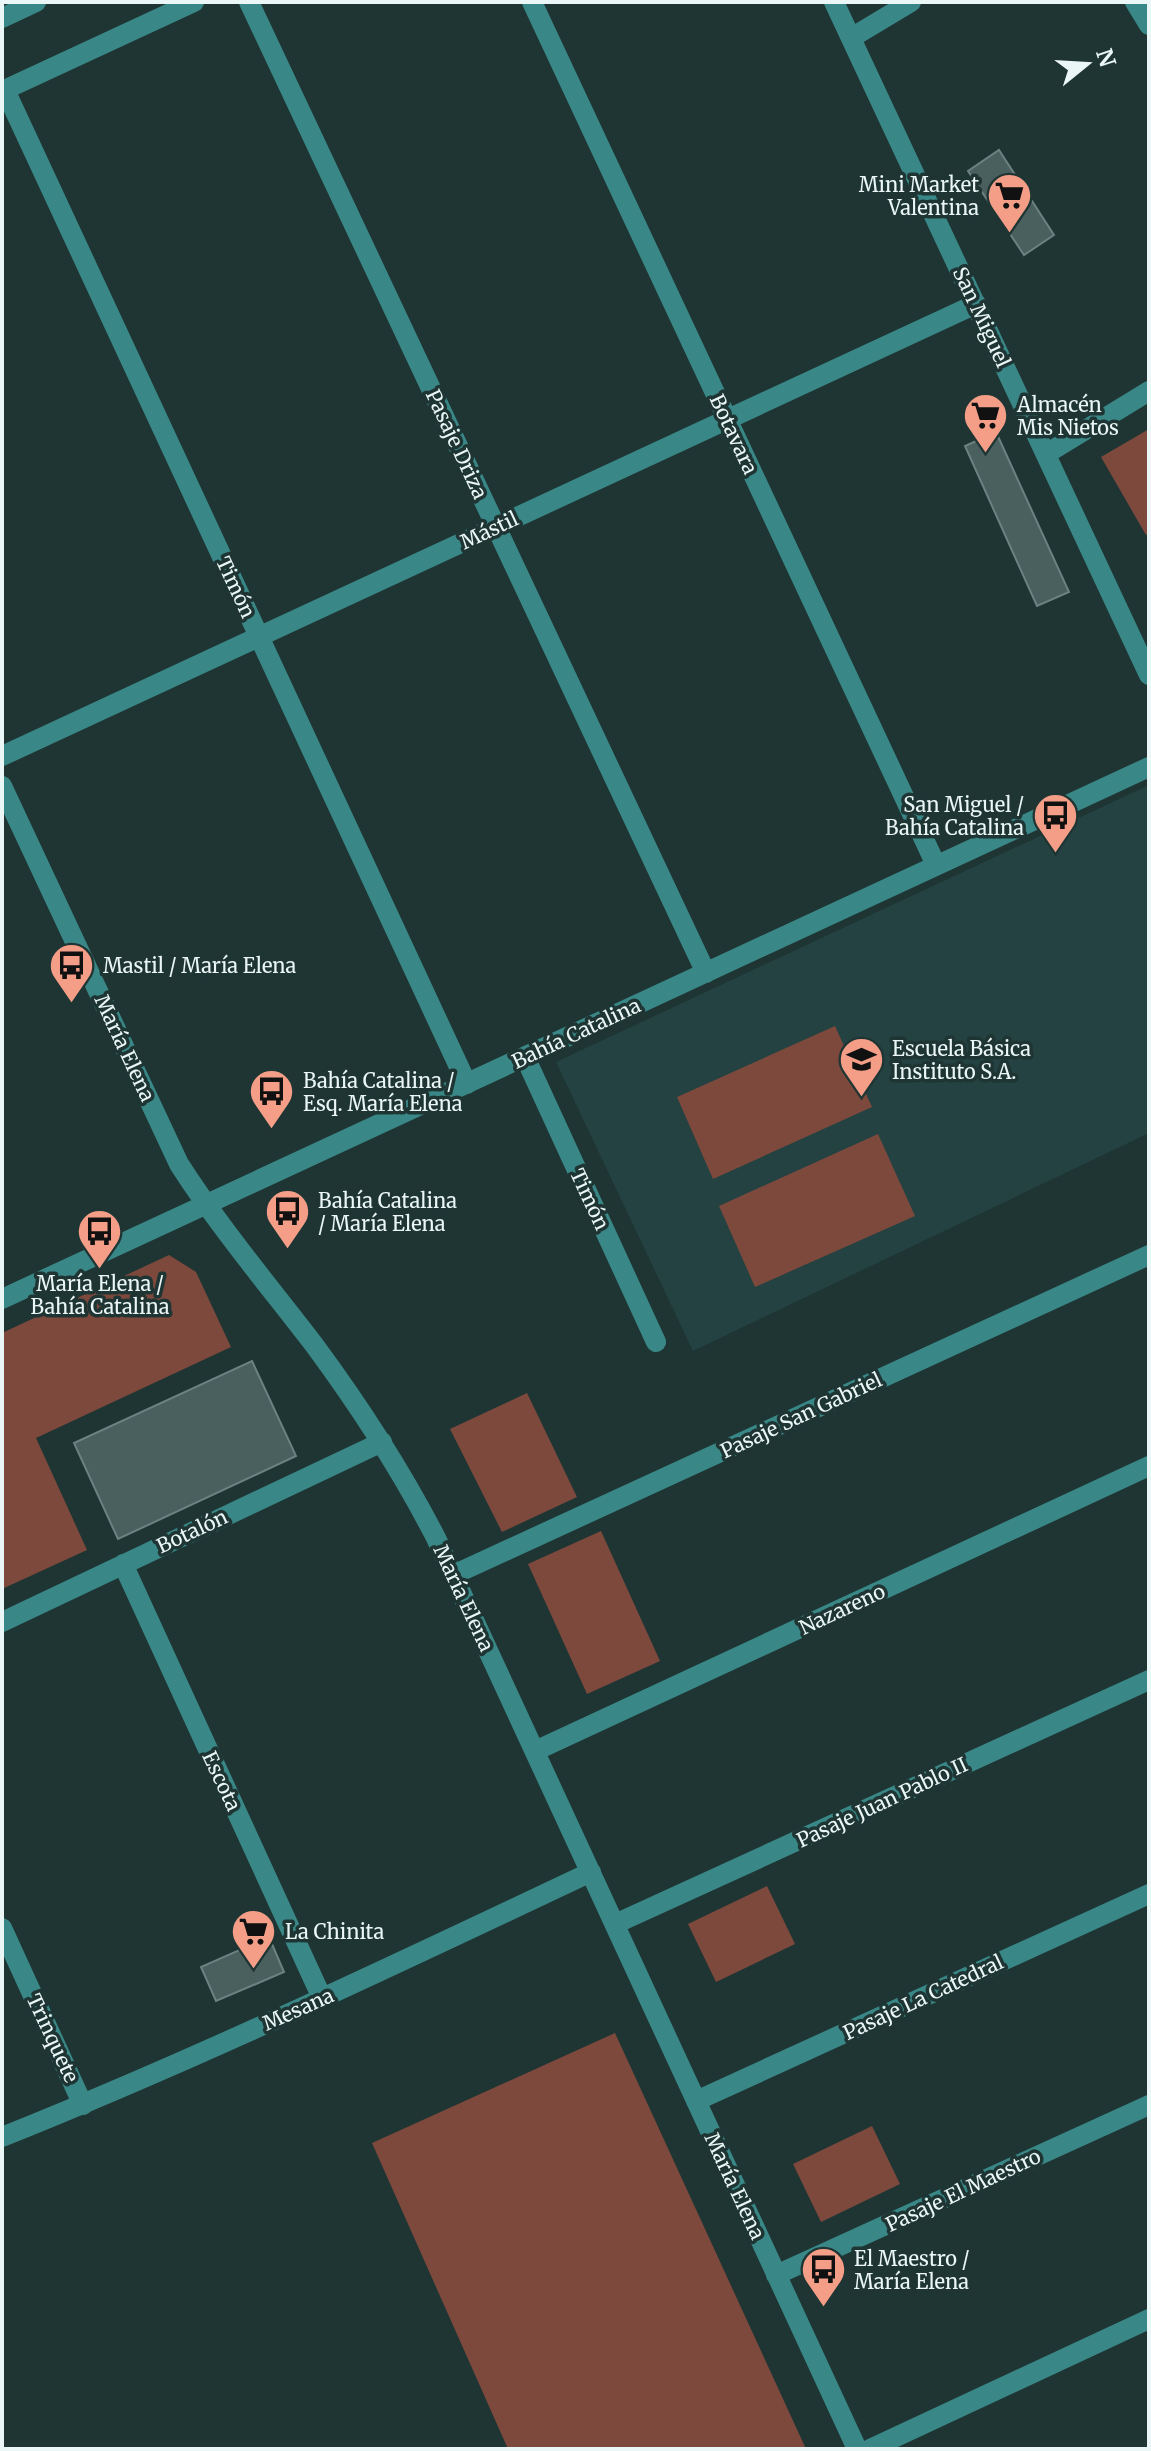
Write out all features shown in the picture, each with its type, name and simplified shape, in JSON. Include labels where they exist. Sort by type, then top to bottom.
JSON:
[{"type":"street","points":[[2,18],[36,2]]},
{"type":"street","points":[[4,90],[194,2]]},
{"type":"street","name":"Pasaje Driza","points":[[249,2],[706,973]]},
{"type":"street","name":"Botavara","points":[[532,2],[936,865]]},
{"type":"street","name":"San Miguel","points":[[834,2],[1149,675]]},
{"type":"street","points":[[851,38],[911,2]]},
{"type":"street","points":[[1135,2],[1149,25]]},
{"type":"street","name":"Timón","points":[[4,90],[467,1084]]},
{"type":"street","name":"Mástil","points":[[2,756],[976,304]]},
{"type":"street","points":[[1046,454],[1149,391]]},
{"type":"street","name":"Bahía Catalina","points":[[2,1299],[1149,767]]},
{"type":"street","name":"María Elena","points":[[2,786],[179,1164],[206,1205],[316,1348],[382,1442],[409,1487],[535,1751],[857,2449]]},
{"type":"street","name":"Timón","points":[[525,1057],[656,1342]]},
{"type":"street","name":"Pasaje San Gabriel","points":[[453,1575],[1149,1255]]},
{"type":"street","name":"Botalón","points":[[2,1622],[382,1442]]},
{"type":"street","name":"Nazareno","points":[[535,1751],[1149,1466]]},
{"type":"street","name":"Escota","points":[[123,1564],[322,1998]]},
{"type":"street","name":"Pasaje Juan Pablo II","points":[[615,1924],[1149,1680]]},
{"type":"street","name":"Mesana","points":[[2,2137],[83,2105],[322,1998],[591,1872]]},
{"type":"street","name":"Pasaje La Catedral","points":[[696,2101],[1149,1894]]},
{"type":"street","name":"Trinquete","points":[[2,1928],[83,2105]]},
{"type":"street","name":"Pasaje El Maestro","points":[[776,2275],[1149,2105]]},
{"type":"street","points":[[870,2449],[1149,2319]]},
{"type":"shaded area","points":[[1149,429],[1149,533],[1146,535],[1101,457]]},
{"type":"shaded area","name":"Escuela Básica Instituto S.A.","points":[[1149,785],[1149,1133],[693,1351],[556,1062]]},
{"type":"shaded area","points":[[835,1026],[872,1107],[713,1179],[677,1097]]},
{"type":"shaded area","points":[[878,1134],[915,1216],[755,1287],[719,1206]]},
{"type":"shaded area","points":[[169,1255],[196,1272],[231,1347],[36,1438],[87,1550],[2,1589],[2,1333]]},
{"type":"shaded area","points":[[527,1393],[577,1497],[502,1532],[450,1429]]},
{"type":"shaded area","points":[[601,1531],[660,1661],[587,1694],[528,1564]]},
{"type":"shaded area","points":[[767,1886],[795,1944],[716,1982],[688,1924]]},
{"type":"shaded area","points":[[615,2033],[806,2449],[508,2449],[372,2143]]},
{"type":"shaded area","points":[[872,2126],[900,2184],[821,2222],[793,2164]]},
{"type":"building","points":[[999,150],[1054,235],[1024,255],[968,171]]},
{"type":"building","points":[[996,432],[1069,592],[1037,606],[965,446]]},
{"type":"building","points":[[252,1361],[296,1456],[118,1539],[74,1443]]},
{"type":"building","points":[[269,1937],[284,1972],[216,2001],[201,1967]]},
{"type":"place","name":"Mini Market Valentina","points":[[1010,234]]},
{"type":"place","name":"Almacén Mis Nietos","points":[[986,454]]},
{"type":"place","name":"San Miguel / Bahía Catalina","points":[[1055,854]]},
{"type":"place","name":"Mastil / María Elena","points":[[72,1004]]},
{"type":"place","name":"Escuela Básica Instituto S.A.","points":[[861,1098]]},
{"type":"place","name":"Bahía Catalina / Esq. María Elena","points":[[272,1131]]},
{"type":"place","name":"Bahía Catalina / María Elena","points":[[287,1250]]},
{"type":"place","name":"María Elena / Bahía Catalina","points":[[100,1270]]},
{"type":"place","name":"La Chinita","points":[[254,1970]]},
{"type":"place","name":"El Maestro / María Elena","points":[[823,2309]]}]
